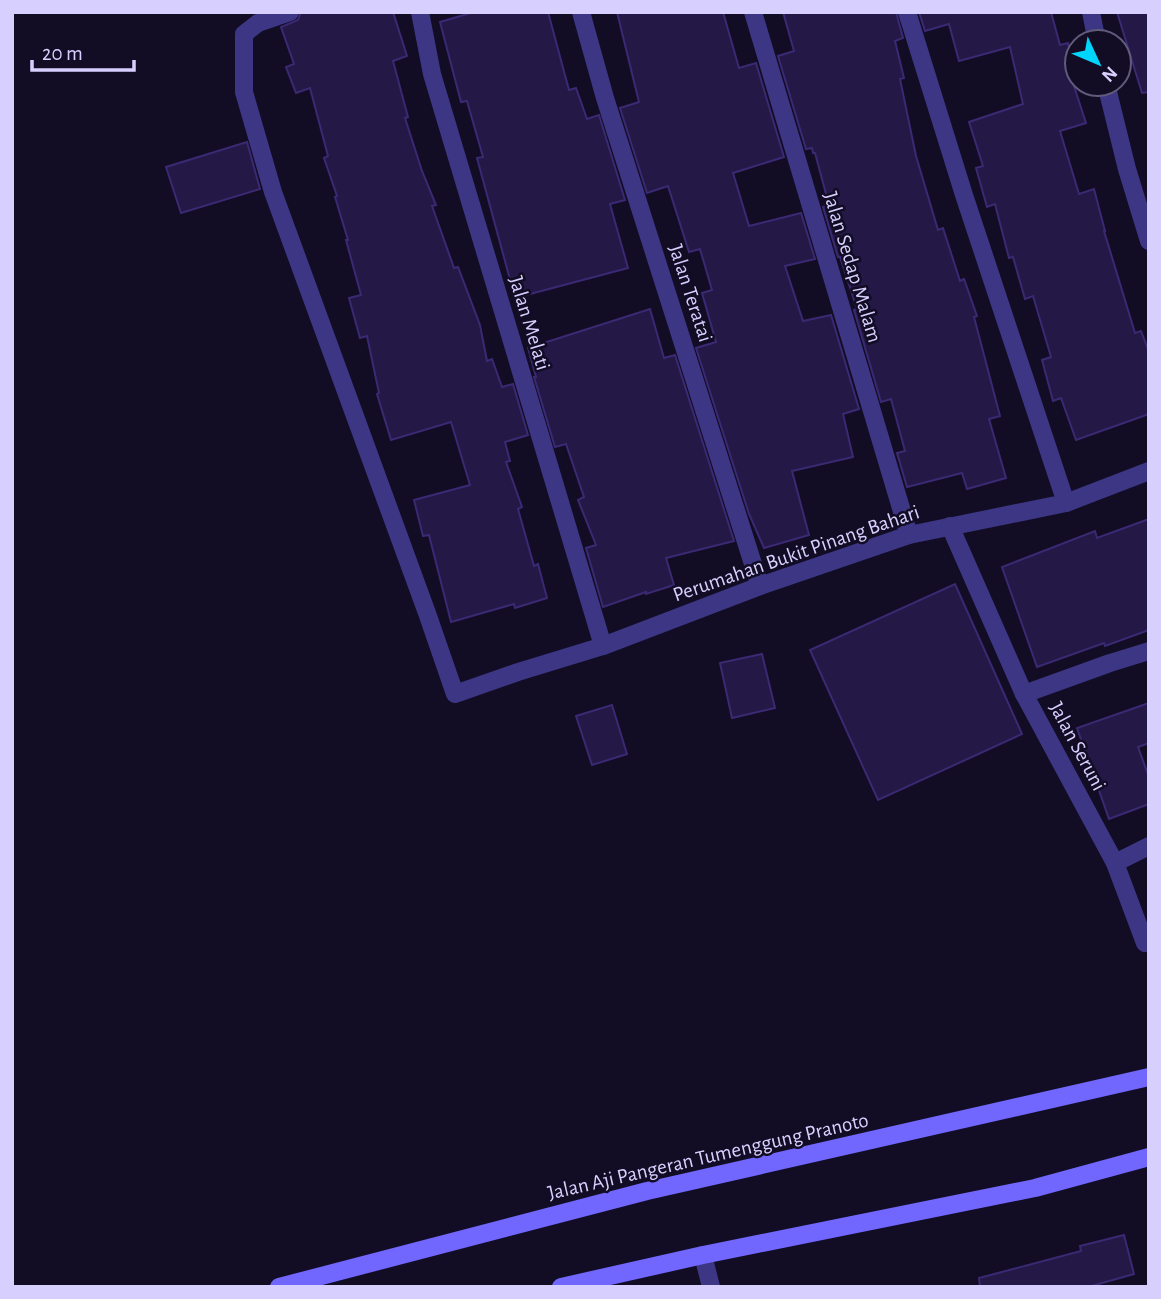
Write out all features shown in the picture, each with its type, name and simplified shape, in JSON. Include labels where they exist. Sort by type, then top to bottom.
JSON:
[{"type":"main road","name":"Jalan Aji Pangeran Tumenggung Pranoto","points":[[279,1287],[647,1191],[1149,1077]]},
{"type":"main road","points":[[561,1287],[703,1255],[1035,1188],[1149,1157]]},
{"type":"street","name":"Perumahan Bukit Pinang Bahari","points":[[290,12],[258,23],[244,34],[244,92],[274,192],[455,694],[603,646],[760,586],[909,535],[1066,503],[1149,471]]},
{"type":"street","name":"Jalan Melati","points":[[419,12],[432,74],[603,646]]},
{"type":"street","name":"Jalan Teratai","points":[[580,12],[760,586]]},
{"type":"street","name":"Jalan Sedap Malam","points":[[753,12],[909,535]]},
{"type":"street","points":[[907,12],[964,195],[1066,503]]},
{"type":"street","points":[[1109,98],[1149,241]]},
{"type":"street","points":[[950,526],[1024,694]]},
{"type":"street","name":"Jalan Seruni","points":[[1145,943],[1115,863],[1024,694],[1149,651]]},
{"type":"street","points":[[1115,863],[1149,846]]},
{"type":"street","points":[[703,1255],[711,1287]]},
{"type":"building","points":[[301,12],[393,12],[407,56],[393,61],[408,117],[405,118],[436,205],[432,206],[454,268],[458,267],[480,325],[487,361],[492,359],[502,387],[513,384],[528,435],[505,442],[510,461],[506,462],[522,507],[518,509],[534,566],[538,564],[547,598],[515,608],[514,604],[451,622],[429,535],[423,536],[414,500],[470,485],[451,422],[391,440],[377,394],[379,393],[367,336],[360,338],[349,298],[361,295],[335,197],[337,196],[324,158],[328,156],[310,88],[296,93],[286,67],[294,64],[281,27],[298,20]]},
{"type":"building","points":[[474,12],[548,12],[569,90],[576,88],[587,119],[599,115],[625,200],[610,204],[628,268],[515,298],[477,158],[483,157],[467,101],[461,102],[440,22]]},
{"type":"building","points":[[617,12],[723,12],[739,68],[756,63],[784,157],[733,173],[749,226],[801,213],[815,259],[785,266],[803,321],[831,315],[859,409],[843,414],[853,457],[792,471],[809,535],[764,548],[749,514],[696,348],[716,342],[702,293],[712,290],[700,249],[689,252],[668,186],[647,193],[620,108],[639,102]]},
{"type":"building","points":[[783,12],[896,12],[903,38],[895,41],[904,78],[900,79],[916,156],[938,230],[943,228],[960,281],[964,279],[977,316],[974,317],[1000,416],[989,419],[1006,478],[967,489],[962,473],[907,487],[897,453],[905,451],[891,399],[881,402],[854,310],[857,309],[823,207],[829,205],[815,153],[812,148],[806,149],[778,56],[794,51]]},
{"type":"building","points":[[919,12],[1051,12],[1060,45],[1063,44],[1063,98],[1078,98],[1086,123],[1060,131],[1079,194],[1094,189],[1135,333],[1141,331],[1149,352],[1149,414],[1076,440],[1061,398],[1053,401],[1042,360],[1051,357],[1033,296],[1025,299],[1013,257],[1009,258],[995,204],[987,207],[976,168],[983,166],[969,122],[1023,104],[1010,47],[959,61],[949,24],[925,31]]},
{"type":"building","points":[[1117,12],[1149,12],[1149,92],[1142,93],[1133,64],[1133,28],[1122,28]]},
{"type":"building","points":[[247,142],[260,189],[181,213],[166,167]]},
{"type":"building","points":[[650,309],[664,358],[675,355],[734,541],[666,558],[674,585],[603,607],[586,548],[596,545],[578,500],[584,497],[566,444],[555,447],[528,348]]},
{"type":"building","points":[[1149,519],[1149,630],[1037,667],[1002,567],[1095,531],[1097,538]]},
{"type":"building","points":[[955,584],[1022,734],[878,800],[810,650]]},
{"type":"building","points":[[762,654],[775,708],[732,718],[720,663]]},
{"type":"building","points":[[1149,703],[1149,743],[1138,747],[1149,777],[1149,804],[1109,819],[1077,728]]},
{"type":"building","points":[[612,705],[627,754],[592,765],[576,716]]},
{"type":"building","points":[[1124,1235],[1134,1274],[1088,1287],[980,1287],[979,1278],[1081,1251],[1080,1246]]}]
